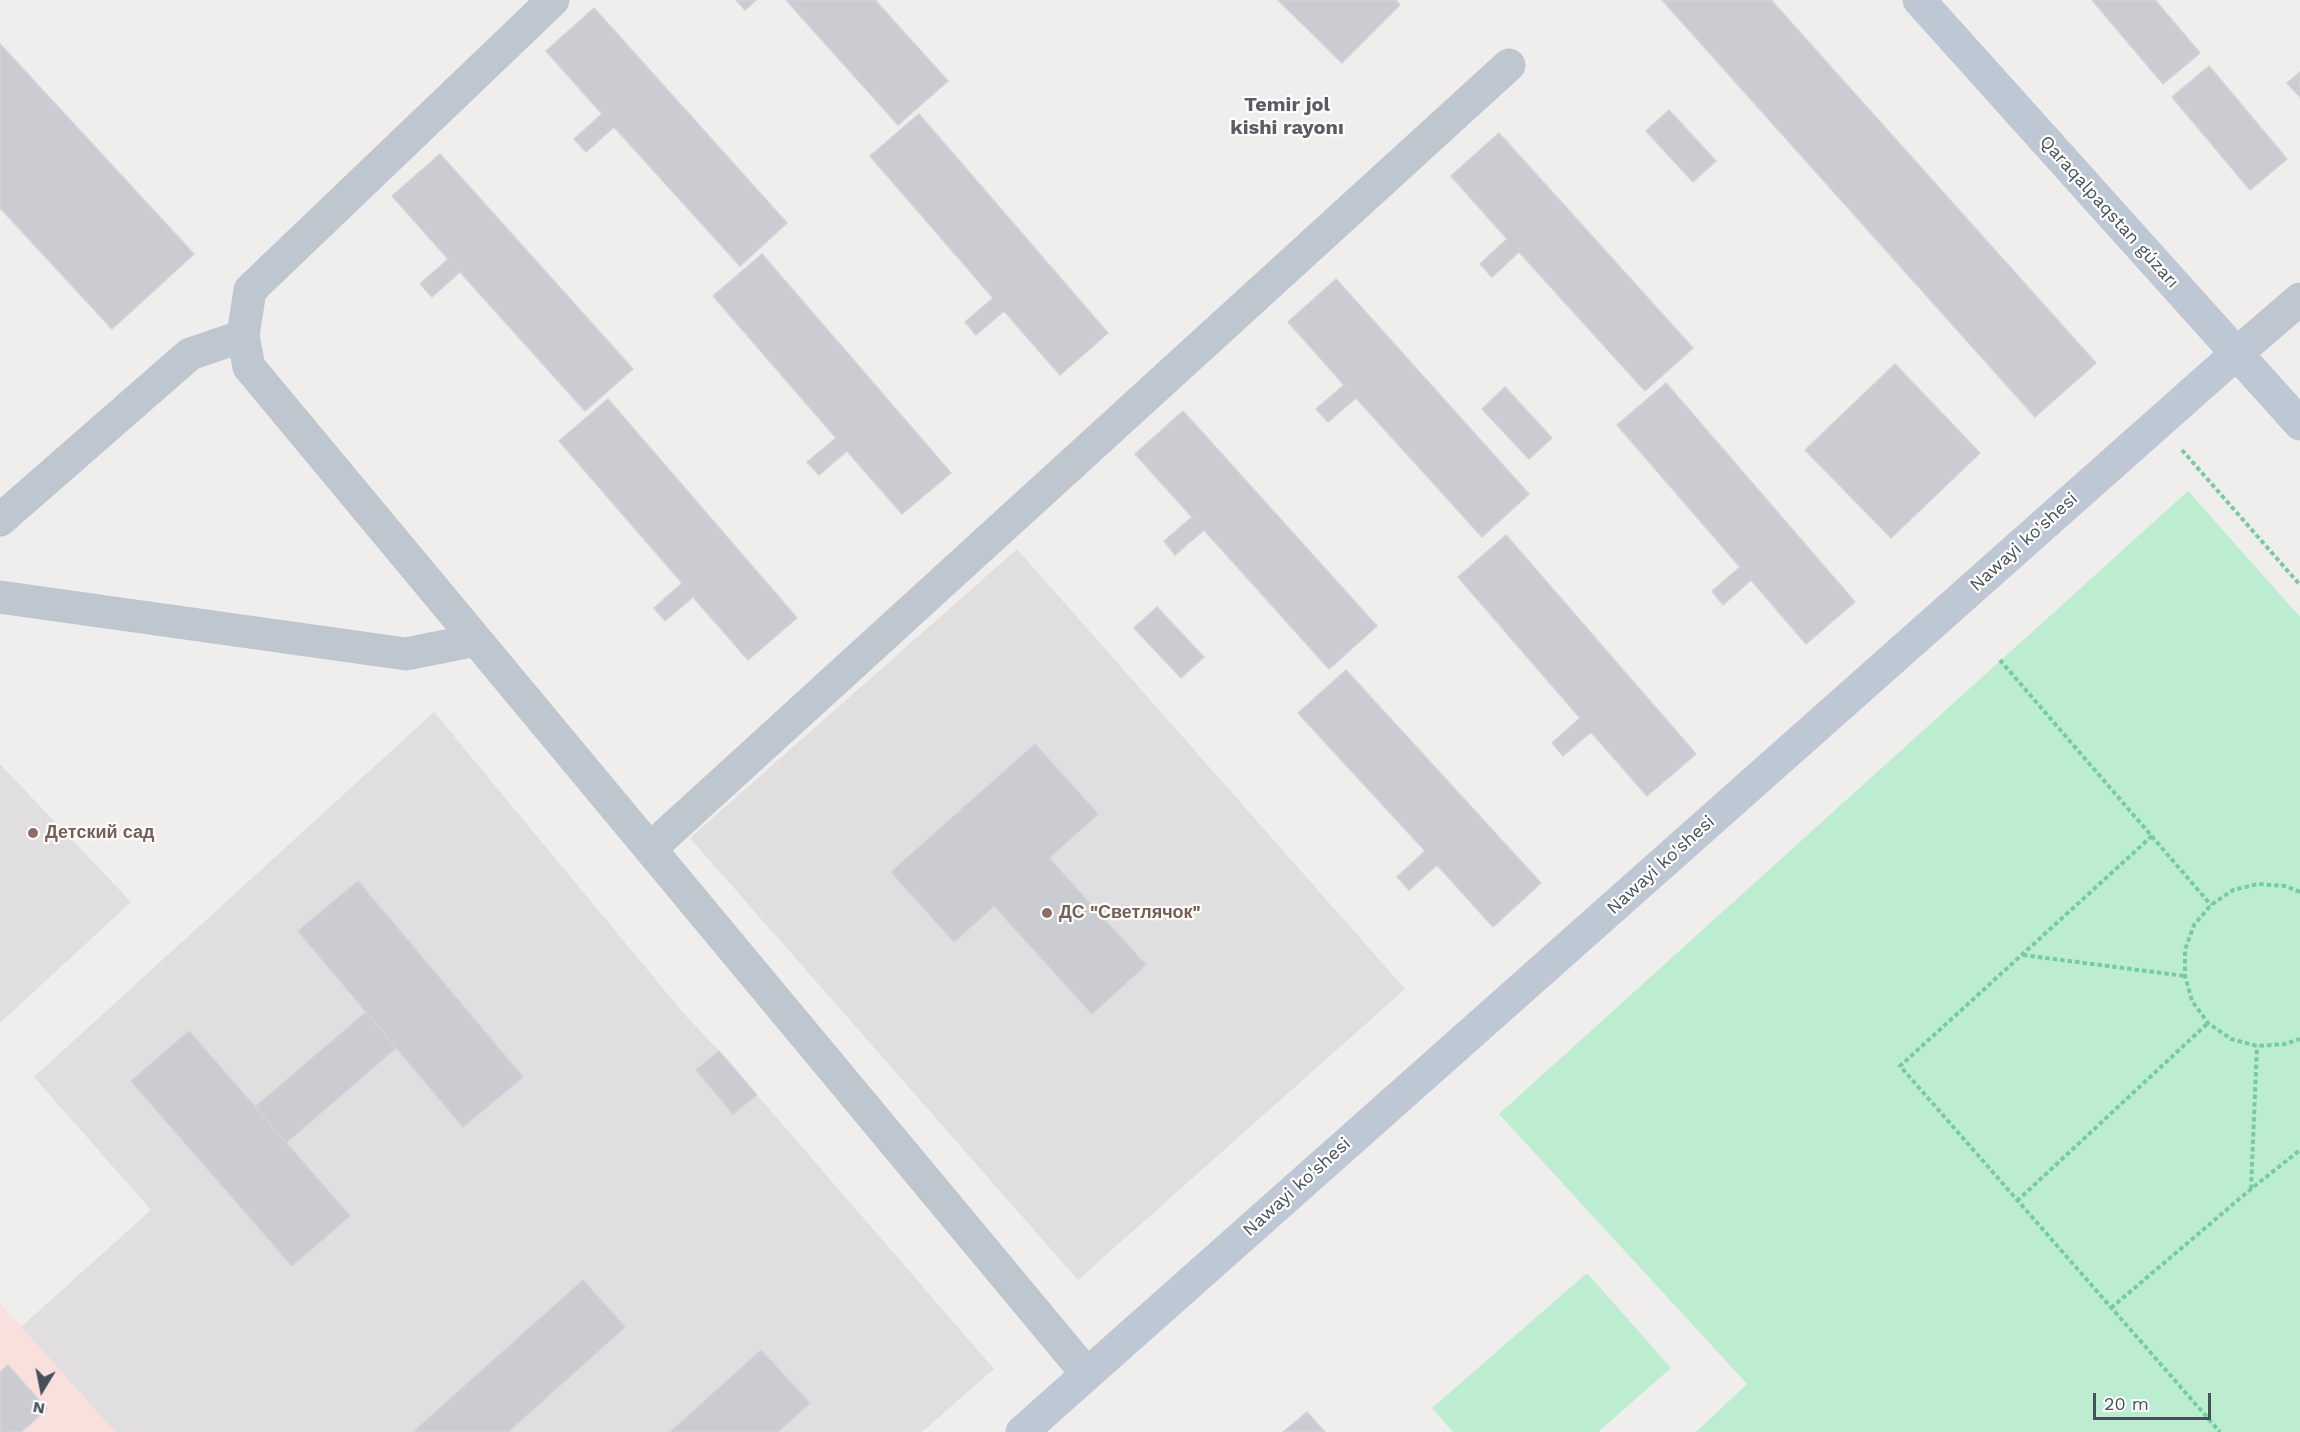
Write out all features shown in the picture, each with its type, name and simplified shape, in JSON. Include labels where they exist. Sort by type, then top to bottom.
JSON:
[{"type":"street","points":[[553,0],[250,290],[243,336],[249,367],[1087,1374]]},
{"type":"street","name":"Qaraqalpaqstan gúzarı","points":[[1919,0],[2300,424]]},
{"type":"street","points":[[650,849],[1509,66]]},
{"type":"street","name":"Nawayi ko'shesi","points":[[1023,1432],[2300,299]]},
{"type":"street","points":[[0,520],[190,354],[243,336]]},
{"type":"street","points":[[0,597],[406,654],[476,640]]},
{"type":"path","points":[[2159,423],[2300,585]]},
{"type":"path","points":[[2000,660],[2211,905]]},
{"type":"path","points":[[2152,836],[1900,1066],[2220,1432]]},
{"type":"path","points":[[2300,892],[2285,886],[2258,884],[2233,890],[2211,905],[2194,925],[2185,950],[2185,976],[2192,1001],[2208,1023],[2231,1039],[2257,1046],[2285,1044],[2300,1039]]},
{"type":"path","points":[[2023,955],[2185,976]]},
{"type":"path","points":[[2017,1201],[2208,1023]]},
{"type":"path","points":[[2251,1188],[2257,1046]]},
{"type":"path","points":[[2111,1308],[2251,1188],[2300,1150]]},
{"type":"shaded area","name":"ДС \"Светлячок\"","points":[[1017,549],[1405,989],[1078,1280],[690,838]]},
{"type":"shaded area","points":[[434,712],[685,1015],[719,1051],[994,1369],[922,1432],[115,1432],[21,1327],[151,1210],[34,1077]]},
{"type":"shaded area","name":"Детский сад","points":[[0,764],[131,902],[0,1023]]},
{"type":"shaded area","points":[[0,1304],[21,1327],[115,1432],[0,1432]]},
{"type":"green space","points":[[2188,491],[2300,617],[2300,1432],[1696,1432],[1747,1384],[1499,1114]]},
{"type":"green space","points":[[1587,1273],[1671,1368],[1598,1432],[1453,1432],[1432,1408]]},
{"type":"building","points":[[736,0],[756,0],[745,10]]},
{"type":"building","points":[[786,0],[875,0],[948,81],[898,125]]},
{"type":"building","points":[[1278,0],[1396,0],[1400,5],[1342,63]]},
{"type":"building","points":[[1662,0],[1771,0],[2096,363],[2035,417]]},
{"type":"building","points":[[2092,0],[2155,0],[2200,53],[2163,84]]},
{"type":"building","points":[[594,8],[787,223],[740,266],[614,127],[586,152],[574,139],[602,114],[546,51]]},
{"type":"building","points":[[0,44],[194,254],[112,329],[0,208]]},
{"type":"building","points":[[2209,66],[2287,159],[2250,190],[2172,97]]},
{"type":"building","points":[[2300,72],[2300,97],[2287,83]]},
{"type":"building","points":[[1669,110],[1716,161],[1693,182],[1646,131]]},
{"type":"building","points":[[919,114],[1108,333],[1060,375],[1004,311],[976,335],[965,322],[993,298],[870,156]]},
{"type":"building","points":[[1499,133],[1693,348],[1645,391],[1519,252],[1492,277],[1480,264],[1507,239],[1451,176]]},
{"type":"building","points":[[440,154],[633,369],[585,411],[460,272],[432,297],[420,284],[448,259],[392,196]]},
{"type":"building","points":[[762,254],[951,473],[902,514],[847,451],[819,475],[807,462],[836,438],[713,296]]},
{"type":"building","points":[[1336,279],[1529,494],[1482,537],[1356,398],[1328,422],[1316,409],[1344,385],[1288,322]]},
{"type":"building","points":[[1895,364],[1980,453],[1891,538],[1805,450]]},
{"type":"building","points":[[1666,383],[1855,602],[1806,644],[1751,580],[1723,605],[1712,591],[1740,567],[1617,425]]},
{"type":"building","points":[[1505,387],[1552,438],[1529,459],[1482,409]]},
{"type":"building","points":[[608,399],[797,618],[748,660],[693,597],[665,621],[654,608],[682,583],[559,441]]},
{"type":"building","points":[[1183,411],[1377,626],[1329,669],[1204,530],[1175,555],[1164,541],[1192,517],[1135,454]]},
{"type":"building","points":[[1506,535],[1696,754],[1647,796],[1591,732],[1563,756],[1552,743],[1580,718],[1458,577]]},
{"type":"building","points":[[1157,607],[1204,657],[1181,678],[1134,628]]},
{"type":"building","points":[[1346,670],[1541,883],[1493,927],[1437,865],[1409,890],[1397,877],[1425,851],[1298,713]]},
{"type":"building","points":[[1035,744],[1098,814],[1049,858],[1146,965],[1092,1014],[994,906],[954,942],[891,872]]},
{"type":"building","points":[[358,881],[523,1077],[463,1127],[298,931]]},
{"type":"building","points":[[366,1012],[396,1048],[286,1143],[255,1107]]},
{"type":"building","points":[[189,1031],[350,1216],[292,1266],[131,1081]]},
{"type":"building","points":[[719,1051],[757,1095],[733,1114],[696,1070]]},
{"type":"building","points":[[583,1280],[625,1327],[508,1432],[413,1432]]},
{"type":"building","points":[[761,1350],[810,1403],[778,1432],[670,1432]]},
{"type":"building","points":[[8,1365],[47,1409],[21,1432],[0,1432],[0,1372]]},
{"type":"building","points":[[1307,1412],[1325,1432],[1283,1432]]},
{"type":"place","name":"Детский сад","points":[[33,833]]},
{"type":"place","name":"ДС \"Светлячок\"","points":[[1047,913]]},
{"type":"district","name":"Temir jol kishi rayonı","points":[[1287,116]]}]
